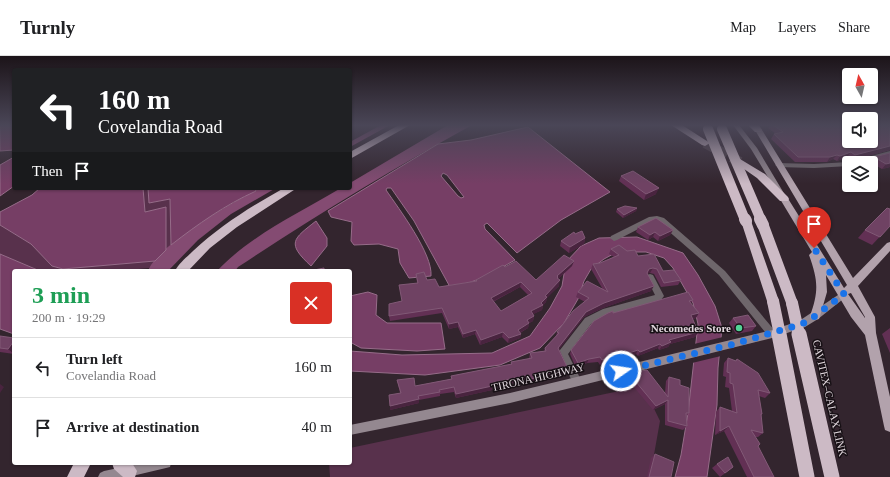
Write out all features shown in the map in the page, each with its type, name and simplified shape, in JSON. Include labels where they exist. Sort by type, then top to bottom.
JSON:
[{"type":"highway","points":[[352,155],[371,145]]},
{"type":"highway","points":[[715,145],[746,221],[759,257],[772,301],[807,477]]},
{"type":"highway","name":"CAVITEX–CALAX LINK","points":[[729,145],[778,262],[792,303],[832,477]]},
{"type":"highway","points":[[740,162],[762,176],[784,199]]},
{"type":"highway","points":[[183,269],[208,243],[236,221],[289,190]]},
{"type":"highway","points":[[75,477],[82,465]]},
{"type":"main road","points":[[751,145],[855,314],[870,333]]},
{"type":"main road","points":[[766,145],[853,285],[870,317],[870,333],[890,426]]},
{"type":"main road","points":[[806,236],[823,282],[822,299],[815,316]]},
{"type":"main road","name":"TIRONA HIGHWAY","points":[[352,430],[577,382],[734,344],[802,324],[844,294],[890,245]]},
{"type":"main road","points":[[104,477],[125,467],[146,465]]},
{"type":"street","points":[[878,156],[890,153]]},
{"type":"street","points":[[778,165],[823,167],[842,165]]},
{"type":"street","points":[[614,238],[652,219],[657,218],[722,273],[772,334]]},
{"type":"street","points":[[577,382],[563,353],[588,321],[603,313],[658,298],[660,296],[650,277]]},
{"type":"shaded area","points":[[0,145],[12,145],[12,150],[0,151]]},
{"type":"shaded area","points":[[415,145],[437,145],[324,212],[236,269],[219,269],[245,246],[276,225],[337,190],[352,190],[352,182]]},
{"type":"shaded area","points":[[437,145],[550,145],[610,192],[561,220],[517,253],[487,223],[484,225],[485,229],[515,260],[476,280],[450,287],[414,221],[391,188],[387,188],[386,190],[421,244],[427,256],[431,276],[409,278],[400,263],[398,249],[379,244],[354,245],[351,241],[352,222],[331,217],[328,211]],"holes":[[[443,173],[447,175],[464,197],[461,198],[458,196],[441,176]]]},
{"type":"shaded area","points":[[12,158],[12,187],[0,196],[0,165]]},
{"type":"shaded area","points":[[38,190],[143,190],[145,212],[166,207],[166,250],[155,261],[63,269],[52,266],[31,244],[0,225],[0,212],[32,195]]},
{"type":"shaded area","points":[[143,190],[148,190],[150,203],[170,199],[171,245],[166,250],[166,208],[145,212]]},
{"type":"shaded area","points":[[148,190],[256,191],[233,202],[212,215],[171,245],[170,199],[149,203]]},
{"type":"shaded area","points":[[257,190],[273,190],[231,214],[198,240],[170,269],[149,269],[154,260],[181,236],[234,202]]},
{"type":"shaded area","points":[[316,221],[327,238],[327,246],[311,266],[298,252],[296,242],[302,232]]},
{"type":"shaded area","points":[[0,225],[31,244],[52,266],[63,269],[35,269],[0,254]]},
{"type":"shaded area","points":[[637,237],[683,253],[698,275],[715,306],[722,328],[718,368],[717,405],[707,477],[675,477],[681,455],[688,413],[698,324],[693,303],[673,268],[664,258],[646,252],[617,252],[604,259],[591,269],[584,281],[578,299],[564,323],[540,348],[500,365],[425,375],[352,371],[352,351],[402,355],[492,353],[530,336],[550,308],[562,286],[566,262],[581,246],[599,238]]},
{"type":"shaded area","points":[[0,254],[35,269],[12,269],[12,333],[0,329]]},
{"type":"shaded area","points":[[155,261],[149,268],[139,269],[63,269]]},
{"type":"shaded area","points":[[368,292],[377,295],[376,315],[387,323],[441,323],[445,349],[417,351],[361,348],[352,343],[352,296]]},
{"type":"shaded area","points":[[643,386],[660,421],[650,477],[330,477],[329,465],[352,465],[352,448]]},
{"type":"pier","points":[[723,337],[721,356],[692,363],[694,344]]},
{"type":"building","points":[[785,145],[842,145],[842,148],[878,148],[878,145],[890,145],[890,146],[855,155],[851,152],[840,156],[837,155],[830,157],[798,157]]},
{"type":"building","points":[[890,153],[890,163],[886,164],[878,159],[878,156]]},
{"type":"building","points":[[633,171],[659,188],[646,194],[621,176]]},
{"type":"building","points":[[625,206],[637,208],[624,215],[617,209]]},
{"type":"building","points":[[887,208],[890,209],[890,226],[880,237],[865,230]]},
{"type":"building","points":[[656,218],[673,230],[660,236],[655,232],[650,235],[638,227]]},
{"type":"building","points":[[582,231],[585,238],[570,247],[561,241],[574,232],[575,234]]},
{"type":"building","points":[[619,245],[627,251],[635,250],[638,256],[654,254],[663,271],[674,270],[681,280],[664,283],[657,269],[649,269],[647,273],[654,286],[604,303],[586,312],[558,348],[568,369],[530,379],[529,375],[491,383],[492,386],[456,394],[454,387],[439,390],[440,392],[418,396],[419,399],[390,406],[389,395],[401,393],[397,380],[414,378],[415,386],[452,379],[451,376],[512,364],[511,362],[532,358],[530,353],[546,351],[545,348],[559,333],[557,332],[573,311],[589,298],[578,292],[587,281],[608,292],[593,264],[600,263],[619,255],[611,249]]},
{"type":"building","points":[[564,255],[574,261],[557,276],[560,280],[545,296],[547,297],[541,303],[543,305],[531,311],[534,316],[527,320],[529,323],[518,330],[521,334],[509,338],[503,332],[481,340],[476,330],[463,334],[458,322],[449,324],[442,308],[389,316],[389,304],[402,301],[399,285],[418,283],[416,274],[424,272],[427,280],[435,279],[439,287],[477,281],[476,280],[503,265],[505,267],[516,261],[536,280]],"holes":[[[521,282],[532,293],[501,311],[491,298]]]},
{"type":"building","points":[[688,292],[693,300],[689,301],[699,313],[691,315],[698,332],[669,340],[671,342],[662,346],[660,344],[640,352],[638,350],[602,360],[600,357],[578,363],[571,350],[594,321],[613,311],[613,313]]},
{"type":"building","points":[[748,315],[756,326],[741,328],[733,318]]},
{"type":"building","points":[[0,336],[12,338],[12,344],[8,349],[0,348]]},
{"type":"building","points":[[728,358],[736,361],[737,359],[758,373],[770,393],[758,390],[762,414],[763,433],[751,430],[760,444],[758,446],[774,477],[754,477],[729,426],[720,431],[720,407],[737,413],[733,384],[730,383],[730,373],[727,372]]},
{"type":"building","points":[[647,370],[668,397],[669,377],[680,380],[680,385],[689,388],[689,413],[686,413],[687,426],[668,421],[668,400],[656,406],[636,382],[640,380],[635,372]]},
{"type":"building","points":[[655,454],[674,462],[671,477],[649,477]]},
{"type":"building","points":[[728,457],[733,467],[725,473],[717,464]]},
{"type":"tunnel","points":[[708,145],[740,162]]},
{"type":"place","name":"Necomedes Store","points":[[739,328]]},
{"type":"route","points":[[621,371],[772,334],[802,324],[815,316],[844,294],[814,248]]}]
